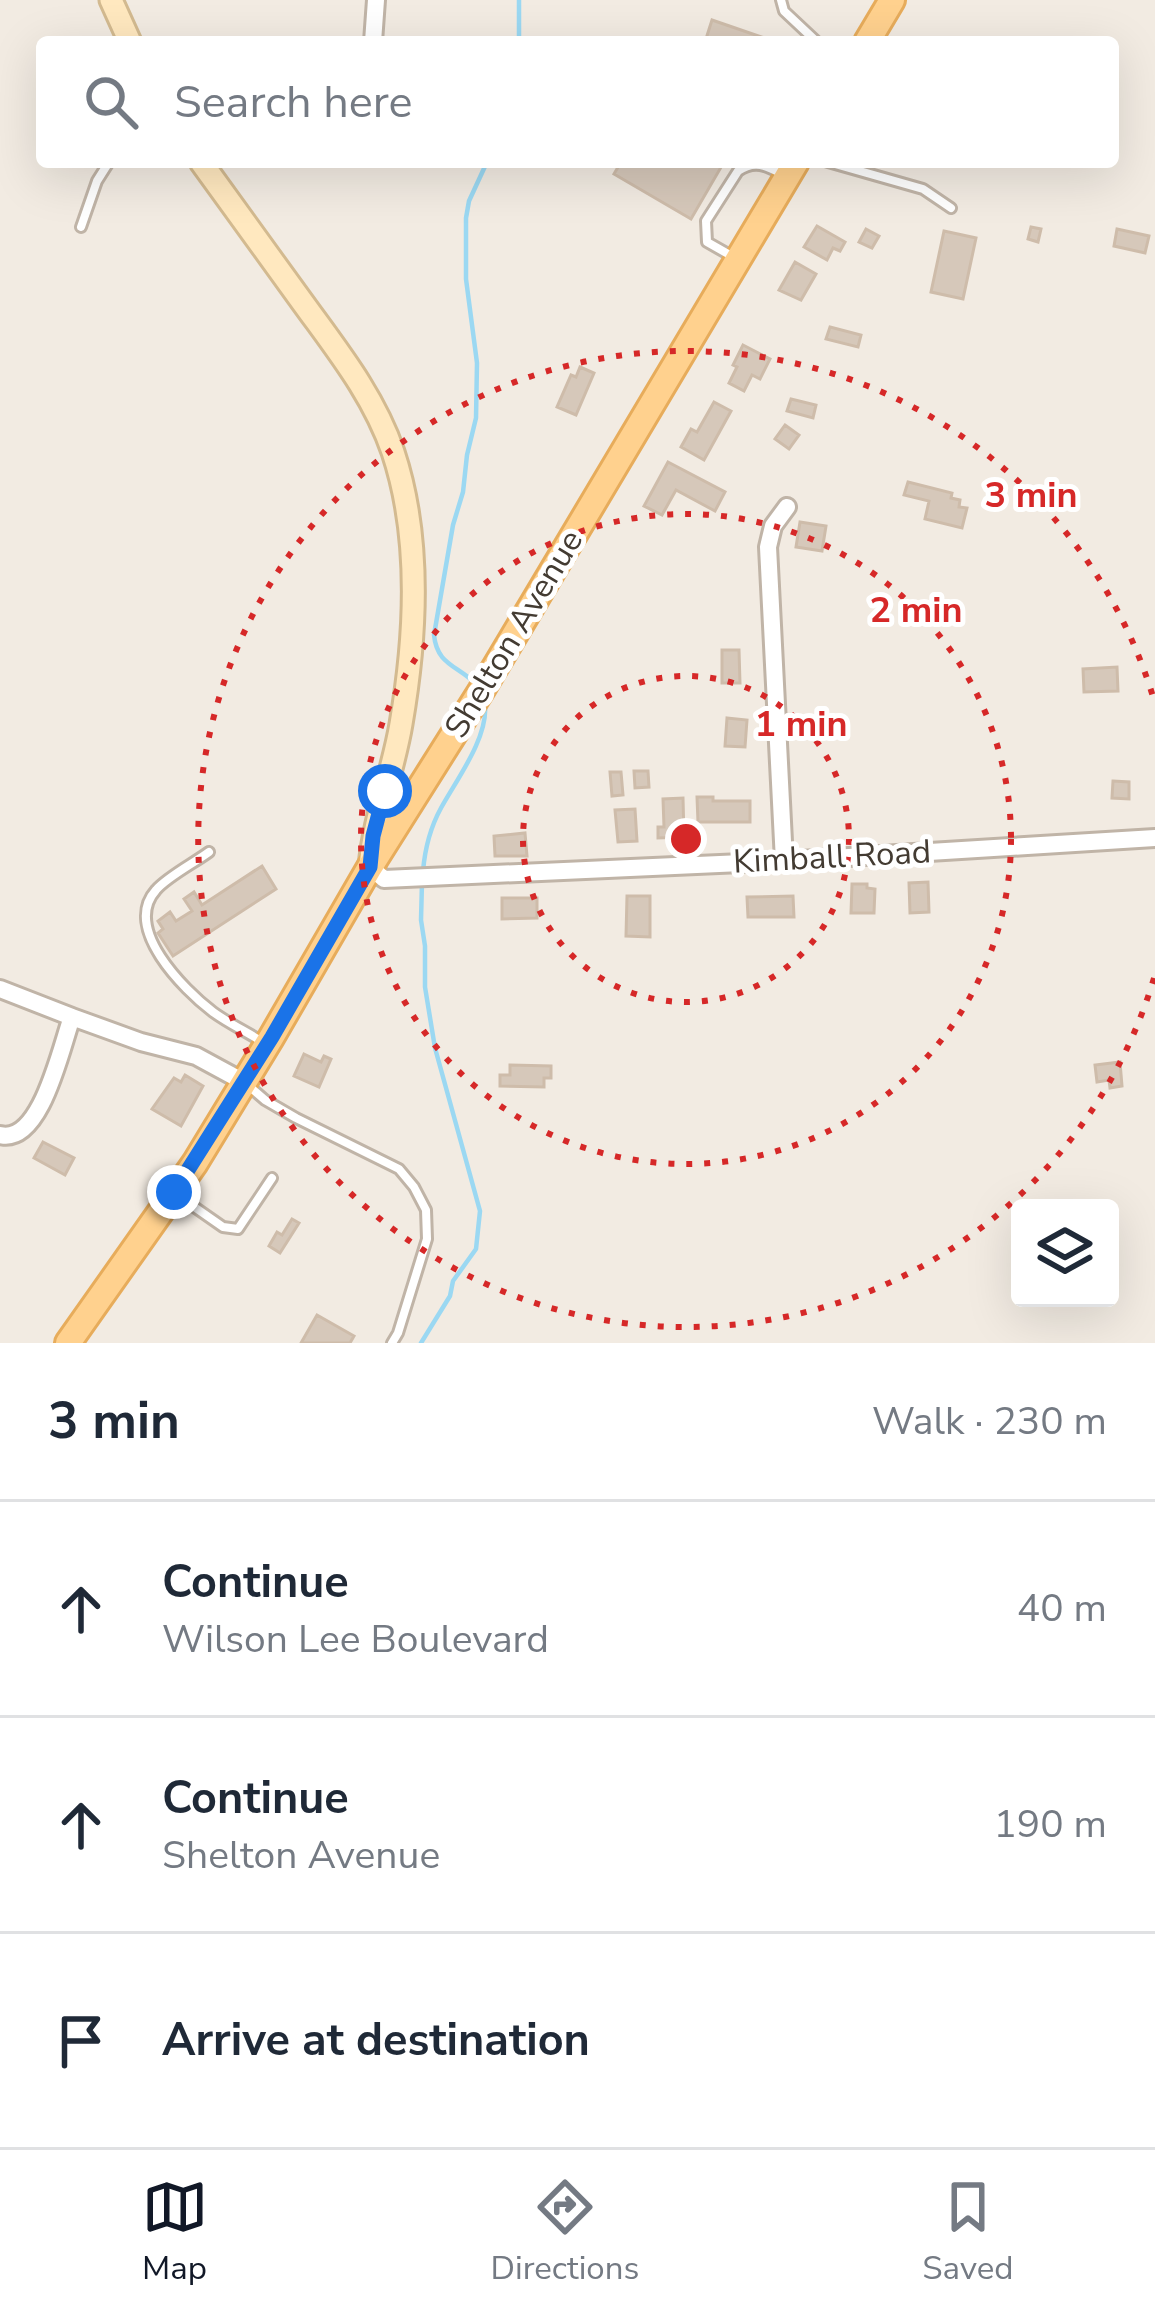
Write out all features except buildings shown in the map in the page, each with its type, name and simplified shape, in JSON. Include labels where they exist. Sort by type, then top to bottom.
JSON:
[{"type":"main road","points":[[871,36],[892,0]]},
{"type":"main road","name":"Shelton Avenue","points":[[68,1343],[244,1082],[791,169]]},
{"type":"street","points":[[111,0],[127,36]]},
{"type":"street","points":[[373,36],[376,0]]},
{"type":"street","points":[[205,168],[358,379],[392,449],[404,498],[413,558],[410,636],[401,724],[373,836],[370,867]]},
{"type":"street","points":[[784,861],[768,547],[773,526],[787,507]]},
{"type":"street","name":"Kimball Road","points":[[370,867],[384,879],[1155,838]]},
{"type":"street","points":[[0,989],[141,1042],[196,1056],[244,1082]]},
{"type":"street","points":[[0,1135],[16,1136],[41,1106],[72,1017]]},
{"type":"lane","points":[[781,0],[784,11],[811,36]]},
{"type":"lane","points":[[81,227],[105,168]]},
{"type":"lane","points":[[738,260],[707,242],[706,221],[743,168]]},
{"type":"lane","points":[[848,168],[923,190],[951,208]]},
{"type":"lane","points":[[209,852],[156,890],[144,911],[147,929],[172,975],[214,1012],[267,1044]]},
{"type":"lane","points":[[244,1082],[296,1118],[399,1169],[414,1187],[426,1210],[427,1239],[392,1343]]},
{"type":"lane","points":[[174,1192],[223,1227],[238,1229],[272,1178]]},
{"type":"waterway","points":[[519,0],[519,36]]},
{"type":"waterway","points":[[476,684],[444,659],[434,635],[476,418],[477,363],[466,279],[466,218],[484,168]]},
{"type":"waterway","points":[[423,871],[434,823],[477,744],[485,705]]},
{"type":"waterway","points":[[421,1343],[450,1296],[453,1281],[476,1249],[480,1211],[435,1048],[425,987],[422,882]]},
{"type":"route","points":[[174,1192],[272,1037],[370,867],[385,791]]}]
